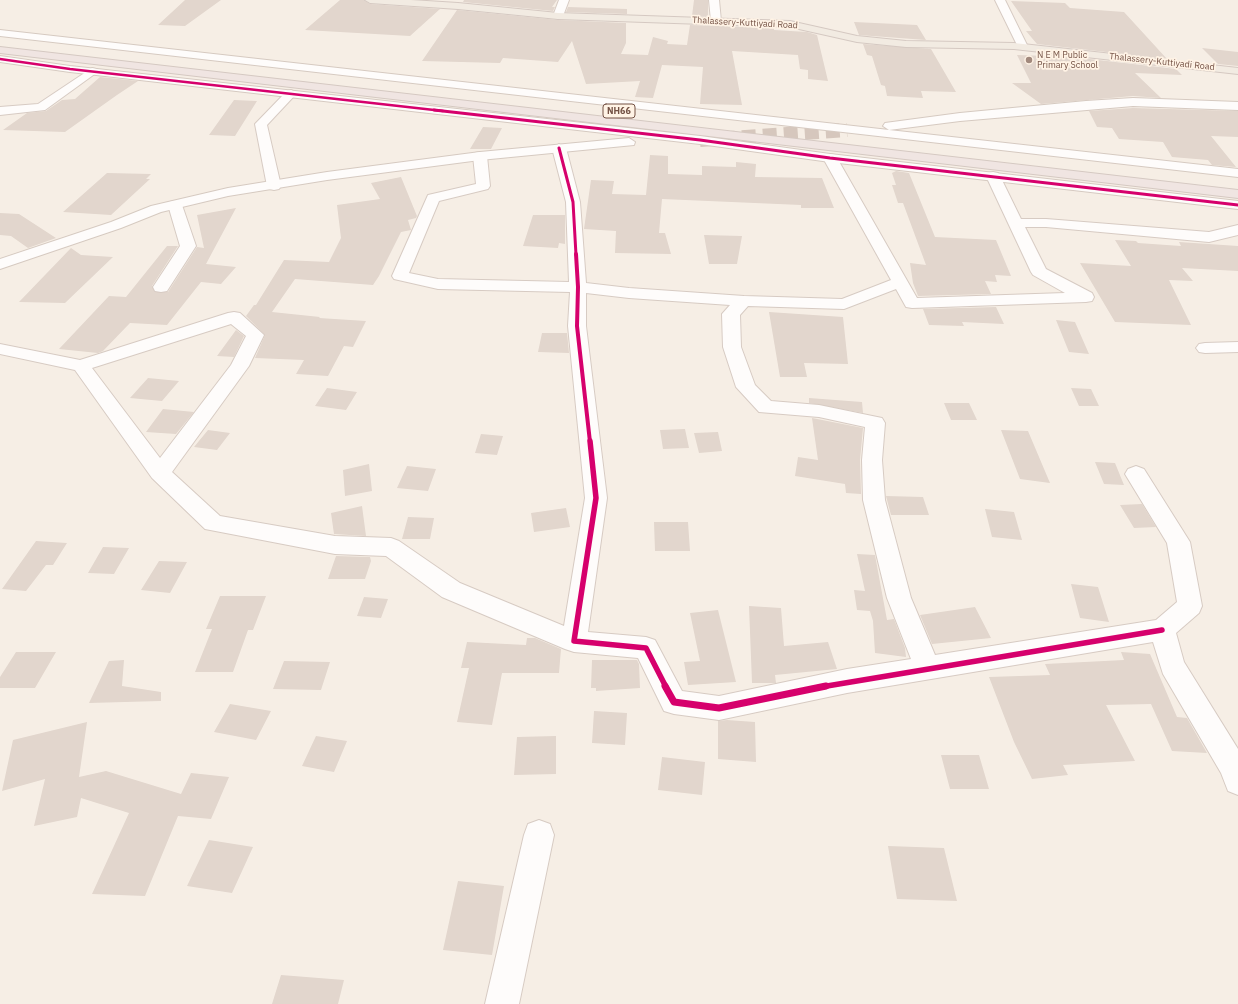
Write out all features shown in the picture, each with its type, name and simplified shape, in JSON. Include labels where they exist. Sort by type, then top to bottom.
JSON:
[{"type":"highway","name":"NH66","points":[[0,41],[1238,181]]},
{"type":"highway","name":"NH66","points":[[0,50],[1238,194]]},
{"type":"main road","name":"Thalassery-Kuttiyadi Road","points":[[370,0],[458,6],[558,16],[790,24],[857,39],[906,44],[1023,47],[1238,71]]},
{"type":"street","points":[[558,16],[564,0]]},
{"type":"street","points":[[714,0],[716,21]]},
{"type":"street","points":[[1000,0],[1023,47]]},
{"type":"street","points":[[0,33],[401,80],[681,109],[846,130],[1238,173]]},
{"type":"street","points":[[0,59],[92,71],[700,140],[830,158],[1238,205]]},
{"type":"street","points":[[0,111],[41,106],[92,71]]},
{"type":"street","points":[[274,186],[261,124],[291,93]]},
{"type":"street","points":[[846,130],[878,128],[960,117],[1086,104],[1133,102],[1238,106]]},
{"type":"street","points":[[0,264],[116,225],[156,209],[228,192],[274,186],[327,176],[480,156],[623,142],[700,140]]},
{"type":"street","points":[[560,148],[573,202],[578,287],[577,326],[596,498],[574,641]]},
{"type":"street","points":[[480,156],[484,186],[433,198],[400,276],[438,284],[578,287],[629,293],[844,304],[900,282]]},
{"type":"street","points":[[830,158],[912,303],[1086,297],[1039,272],[1017,223],[993,176]]},
{"type":"street","points":[[161,287],[188,246],[175,205]]},
{"type":"street","points":[[1017,223],[1046,223],[1209,237],[1238,230]]},
{"type":"street","points":[[744,300],[731,314],[732,346],[746,387],[766,407],[819,411],[875,423],[872,460],[874,500],[899,598],[927,668]]},
{"type":"street","points":[[0,349],[81,366],[234,317],[255,335],[240,366],[160,473]]},
{"type":"street","points":[[1205,348],[1238,347]]},
{"type":"street","points":[[81,366],[160,473],[213,523],[335,545],[391,547],[452,590],[574,641],[646,648],[674,702],[719,708],[847,681],[1162,630],[1190,606],[1178,542],[1136,474]]},
{"type":"street","points":[[1162,630],[1172,666],[1233,768],[1238,781]]},
{"type":"street","points":[[502,1004],[539,835]]},
{"type":"building","points":[[185,0],[221,0],[185,26],[158,25]]},
{"type":"building","points":[[340,0],[364,0],[370,4],[440,9],[410,36],[305,30]]},
{"type":"building","points":[[464,0],[557,0],[552,7],[555,7],[553,11],[463,2]]},
{"type":"building","points":[[694,0],[708,0],[708,17],[692,16]]},
{"type":"building","points":[[1011,1],[1065,3],[1070,8],[1124,12],[1167,59],[1037,44],[1026,31],[1032,31]]},
{"type":"building","points":[[568,7],[627,9],[627,14],[566,12]]},
{"type":"building","points":[[457,10],[558,20],[626,23],[626,43],[621,54],[648,55],[653,37],[668,41],[667,44],[687,45],[690,25],[774,28],[774,30],[807,32],[817,35],[828,81],[808,79],[808,70],[800,69],[798,55],[732,51],[742,105],[700,104],[703,67],[662,65],[653,98],[635,97],[640,81],[586,84],[572,41],[558,62],[503,58],[500,63],[422,61]]},
{"type":"building","points":[[854,22],[917,25],[926,40],[859,35]]},
{"type":"building","points":[[863,44],[931,49],[956,92],[921,91],[923,98],[887,96],[885,86],[881,85],[872,56],[867,55]]},
{"type":"building","points":[[1202,48],[1238,52],[1238,66],[1218,64]]},
{"type":"building","points":[[1046,54],[1176,69],[1182,75],[1135,73],[1161,98],[1133,96],[1041,104],[1012,83],[1031,83],[1017,55],[1048,56]]},
{"type":"building","points":[[100,77],[138,81],[65,132],[3,130],[27,113],[46,111],[62,100],[75,99]]},
{"type":"building","points":[[234,100],[257,101],[235,136],[209,135]]},
{"type":"building","points":[[1133,108],[1238,111],[1238,137],[1211,136],[1236,167],[1212,165],[1208,160],[1172,157],[1163,142],[1119,139],[1112,128],[1097,127],[1089,111]]},
{"type":"building","points":[[483,127],[502,128],[491,149],[470,149]]},
{"type":"building","points":[[650,155],[668,156],[668,174],[702,175],[702,166],[736,167],[736,162],[756,164],[755,177],[822,178],[834,208],[801,208],[801,205],[662,199],[659,233],[665,233],[671,254],[615,253],[616,231],[584,229],[591,180],[614,181],[612,194],[646,195]]},
{"type":"building","points":[[896,171],[909,173],[935,237],[996,240],[1011,276],[995,275],[997,282],[985,281],[991,294],[918,296],[913,283],[910,263],[926,265],[903,203],[898,203],[892,185],[896,185],[892,173]]},
{"type":"building","points":[[107,173],[151,174],[146,179],[150,179],[111,215],[63,212]]},
{"type":"building","points":[[401,177],[417,216],[416,218],[408,220],[411,230],[401,232],[373,285],[295,279],[272,312],[320,317],[319,318],[366,321],[353,347],[344,346],[328,376],[296,374],[304,360],[255,358],[265,335],[246,316],[254,305],[256,305],[284,260],[329,262],[341,238],[337,205],[380,199],[371,183]]},
{"type":"building","points":[[236,208],[206,264],[236,267],[221,284],[201,282],[167,325],[130,323],[103,351],[98,353],[59,349],[109,296],[126,297],[167,246],[178,246],[152,286],[155,292],[168,292],[197,247],[204,248],[197,215]]},
{"type":"building","points":[[0,213],[19,214],[56,238],[28,248],[11,236],[0,235]]},
{"type":"building","points":[[533,215],[565,215],[565,244],[559,243],[558,248],[523,246]]},
{"type":"building","points":[[704,235],[742,236],[737,264],[709,264]]},
{"type":"building","points":[[1115,240],[1181,246],[1179,242],[1238,246],[1238,271],[1182,268],[1193,281],[1169,280],[1191,325],[1115,322],[1080,263],[1131,266]]},
{"type":"building","points":[[71,248],[81,255],[113,257],[65,303],[19,302]]},
{"type":"building","points":[[996,307],[1004,324],[962,322],[964,326],[929,325],[923,309]]},
{"type":"building","points":[[769,312],[843,317],[848,364],[804,363],[807,377],[780,377]]},
{"type":"building","points":[[1056,320],[1075,322],[1089,354],[1069,352]]},
{"type":"building","points":[[236,330],[244,336],[234,357],[217,356]]},
{"type":"building","points":[[542,333],[567,333],[569,353],[538,352]]},
{"type":"building","points":[[148,378],[179,381],[162,401],[130,398]]},
{"type":"building","points":[[327,388],[357,392],[346,410],[315,406]]},
{"type":"building","points":[[1071,388],[1091,389],[1099,406],[1079,406]]},
{"type":"building","points":[[809,398],[862,402],[863,413],[809,403]]},
{"type":"building","points":[[944,403],[969,403],[977,420],[951,420]]},
{"type":"building","points":[[163,409],[194,412],[176,434],[146,432]]},
{"type":"building","points":[[812,418],[863,428],[860,460],[861,494],[846,493],[845,484],[795,476],[798,457],[818,460]]},
{"type":"building","points":[[685,429],[689,448],[663,449],[660,430]]},
{"type":"building","points":[[208,430],[230,433],[217,450],[194,447]]},
{"type":"building","points":[[1001,430],[1028,431],[1050,483],[1020,479]]},
{"type":"building","points":[[718,432],[722,451],[699,453],[694,433]]},
{"type":"building","points":[[481,434],[503,436],[497,455],[475,453]]},
{"type":"building","points":[[1095,462],[1115,463],[1124,485],[1104,484]]},
{"type":"building","points":[[369,464],[372,491],[345,496],[343,470]]},
{"type":"building","points":[[407,466],[436,469],[428,491],[397,488]]},
{"type":"building","points":[[886,496],[923,497],[929,515],[891,515]]},
{"type":"building","points":[[1142,504],[1156,527],[1134,528],[1120,505]]},
{"type":"building","points":[[362,506],[366,536],[334,534],[331,513]]},
{"type":"building","points":[[566,508],[570,527],[534,532],[531,513]]},
{"type":"building","points":[[985,509],[1014,512],[1022,540],[992,537]]},
{"type":"building","points":[[408,517],[434,518],[430,539],[402,539]]},
{"type":"building","points":[[654,522],[688,522],[690,551],[655,551]]},
{"type":"building","points":[[36,541],[67,543],[53,565],[46,565],[26,591],[2,589]]},
{"type":"building","points":[[103,547],[129,548],[114,574],[88,573]]},
{"type":"building","points":[[857,554],[875,555],[887,620],[894,619],[905,648],[906,657],[875,653],[873,621],[870,611],[857,610],[854,590],[865,591]]},
{"type":"building","points":[[336,556],[370,557],[371,561],[365,579],[328,579]]},
{"type":"building","points":[[159,561],[187,562],[170,593],[141,590]]},
{"type":"building","points":[[1071,584],[1098,587],[1109,622],[1080,618]]},
{"type":"building","points":[[220,596],[266,596],[253,630],[248,630],[233,672],[195,672],[212,629],[206,629]]},
{"type":"building","points":[[364,597],[388,599],[381,618],[357,616]]},
{"type":"building","points":[[749,606],[781,608],[784,646],[828,642],[837,669],[775,675],[776,683],[752,683]]},
{"type":"building","points":[[975,607],[991,638],[932,644],[920,615]]},
{"type":"building","points":[[718,610],[736,682],[688,685],[684,662],[700,661],[690,613]]},
{"type":"building","points":[[527,638],[535,638],[561,649],[559,673],[502,673],[492,725],[457,722],[469,668],[461,668],[467,642],[526,645]]},
{"type":"building","points":[[16,652],[56,652],[35,688],[0,688],[0,677]]},
{"type":"building","points":[[1121,652],[1150,654],[1177,717],[1187,718],[1207,753],[1172,751],[1151,704],[1106,705],[1135,761],[1063,765],[1068,775],[1032,779],[1014,742],[989,677],[1050,675],[1045,664],[1124,660]]},
{"type":"building","points":[[124,660],[122,686],[161,692],[161,701],[89,703],[109,661]]},
{"type":"building","points":[[592,660],[637,660],[639,664],[640,688],[596,691],[596,688],[591,688]]},
{"type":"building","points":[[284,661],[330,662],[321,690],[273,689]]},
{"type":"building","points":[[230,704],[271,711],[256,740],[214,732]]},
{"type":"building","points":[[594,711],[627,713],[625,745],[592,743]]},
{"type":"building","points":[[727,720],[755,722],[756,762],[718,759],[718,721]]},
{"type":"building","points":[[87,722],[79,777],[106,771],[181,794],[191,773],[229,777],[211,819],[178,816],[145,896],[92,894],[129,813],[81,798],[77,817],[34,826],[45,779],[2,791],[13,740]]},
{"type":"building","points":[[316,736],[347,741],[334,772],[302,766]]},
{"type":"building","points":[[556,736],[556,774],[514,775],[517,737]]},
{"type":"building","points":[[941,755],[979,755],[989,789],[950,789]]},
{"type":"building","points":[[662,757],[705,762],[702,795],[658,790]]},
{"type":"building","points":[[209,840],[253,847],[232,893],[187,886]]},
{"type":"building","points":[[888,846],[944,848],[957,901],[897,899]]},
{"type":"building","points":[[458,881],[504,886],[492,955],[443,950]]},
{"type":"building","points":[[281,975],[344,980],[338,1004],[272,1004]]},
{"type":"tunnel","points":[[700,140],[847,130]]},
{"type":"cycle path","points":[[0,59],[70,69],[700,140],[830,158],[1238,205]]},
{"type":"cycle path","points":[[559,148],[573,202],[578,287],[577,326],[596,498],[574,641],[646,648],[674,702],[719,708],[847,681],[1162,630]]},
{"type":"place","name":"N E M Public Primary School","points":[[1029,60]]}]
